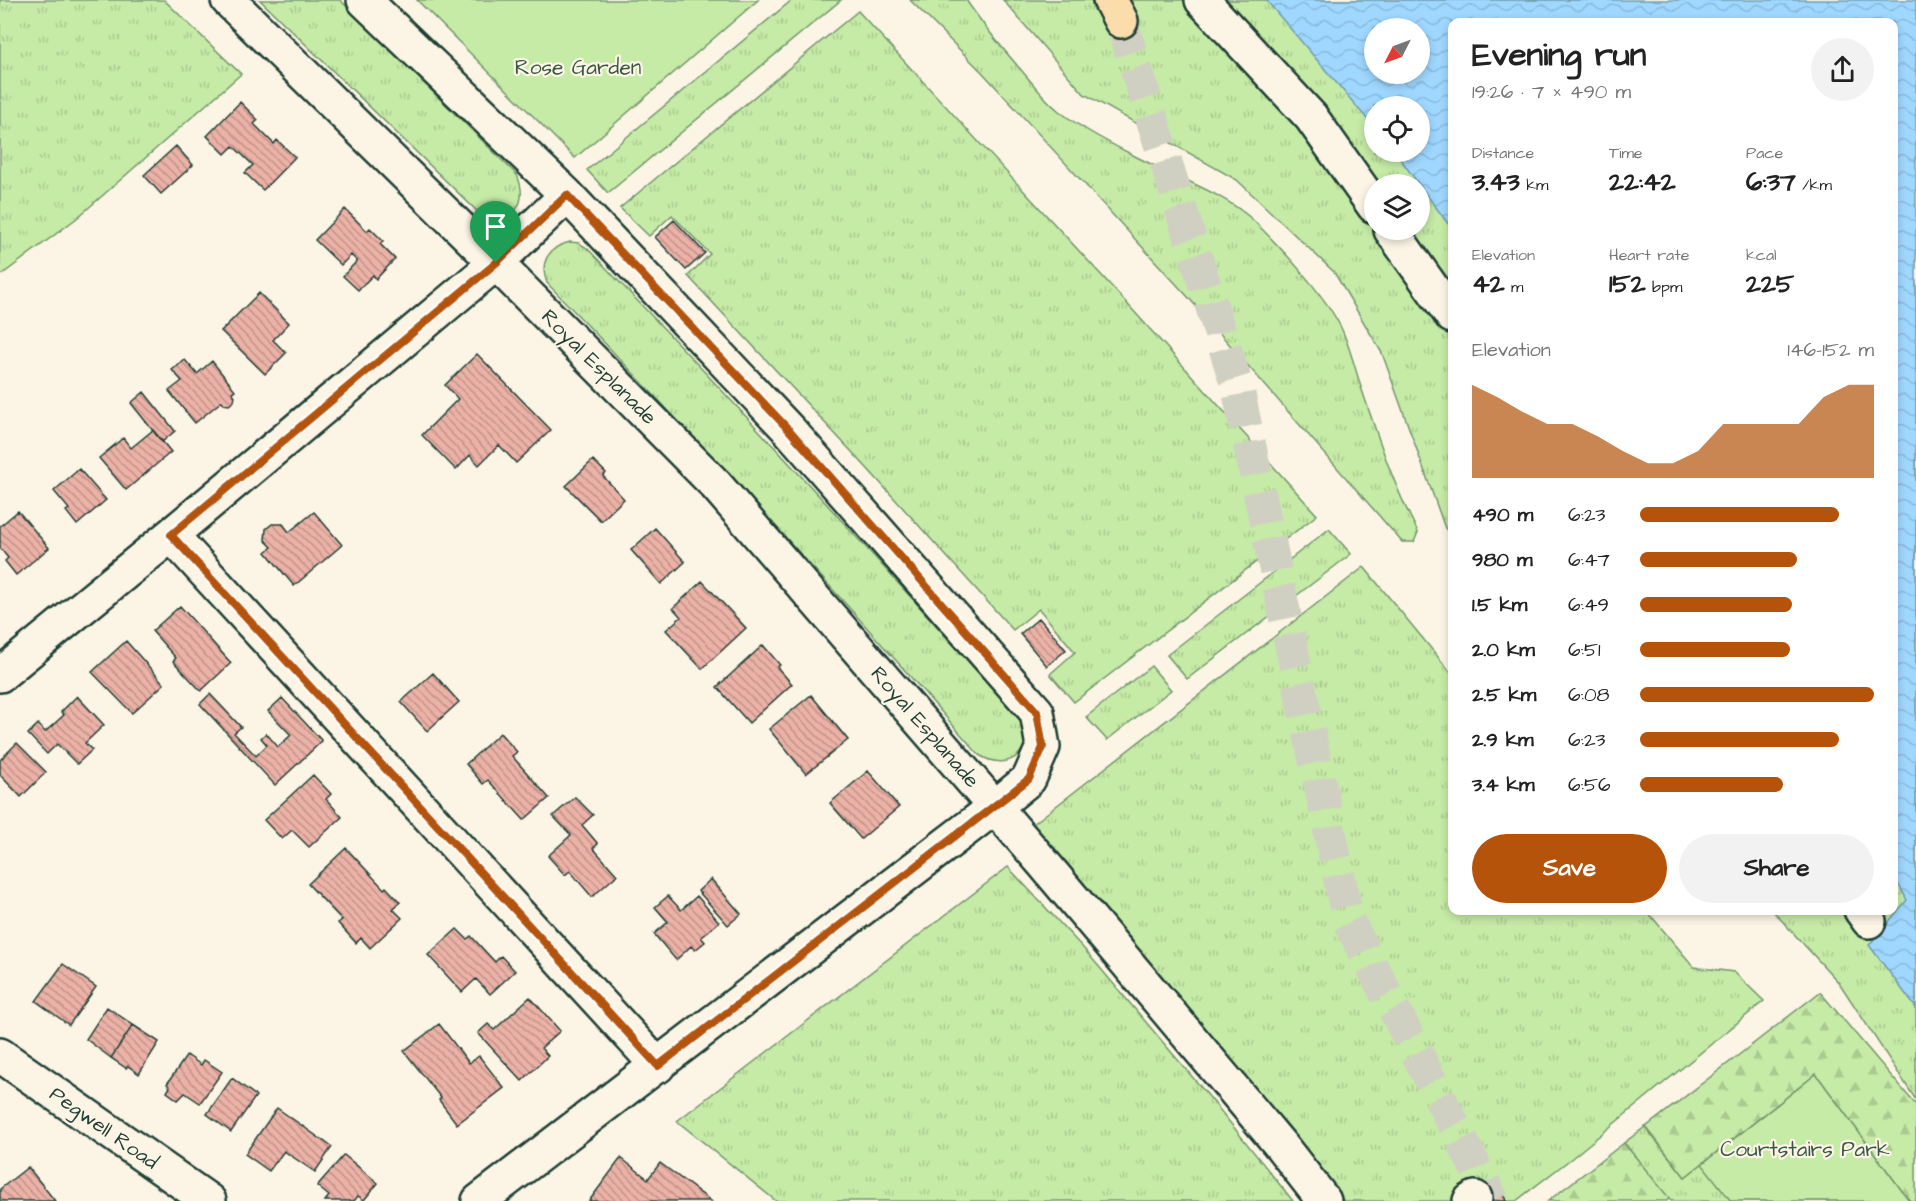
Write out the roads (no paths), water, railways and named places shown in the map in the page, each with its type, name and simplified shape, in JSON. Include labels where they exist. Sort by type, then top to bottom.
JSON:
[{"type":"street","name":"Royal Esplanade","points":[[228,0],[496,263],[715,484],[994,807],[1029,779],[1043,747],[1037,712],[790,431],[567,195],[364,0]]},
{"type":"street","points":[[1202,0],[1311,117],[1364,192]]},
{"type":"street","points":[[0,675],[496,263],[567,195]]},
{"type":"street","points":[[1398,240],[1448,310]]},
{"type":"street","points":[[171,535],[658,1066]]},
{"type":"street","points":[[479,1201],[994,807],[1251,1111],[1324,1201]]},
{"type":"street","name":"Pegwell Road","points":[[0,1055],[209,1201]]},
{"type":"water","points":[[1266,0],[1916,0],[1916,1008],[1869,945],[1894,915],[1898,915],[1898,911],[1907,900],[1898,883],[1898,18],[1448,18],[1448,224],[1430,199],[1430,174],[1411,174],[1402,162],[1430,162],[1430,96],[1364,96],[1364,115]]},
{"type":"tunnel","points":[[1121,21],[1238,389],[1348,920],[1493,1201]]},
{"type":"park label","name":"Rose Garden","points":[[578,67]]},
{"type":"park label","name":"Courtstairs Park","points":[[1805,1149]]}]
